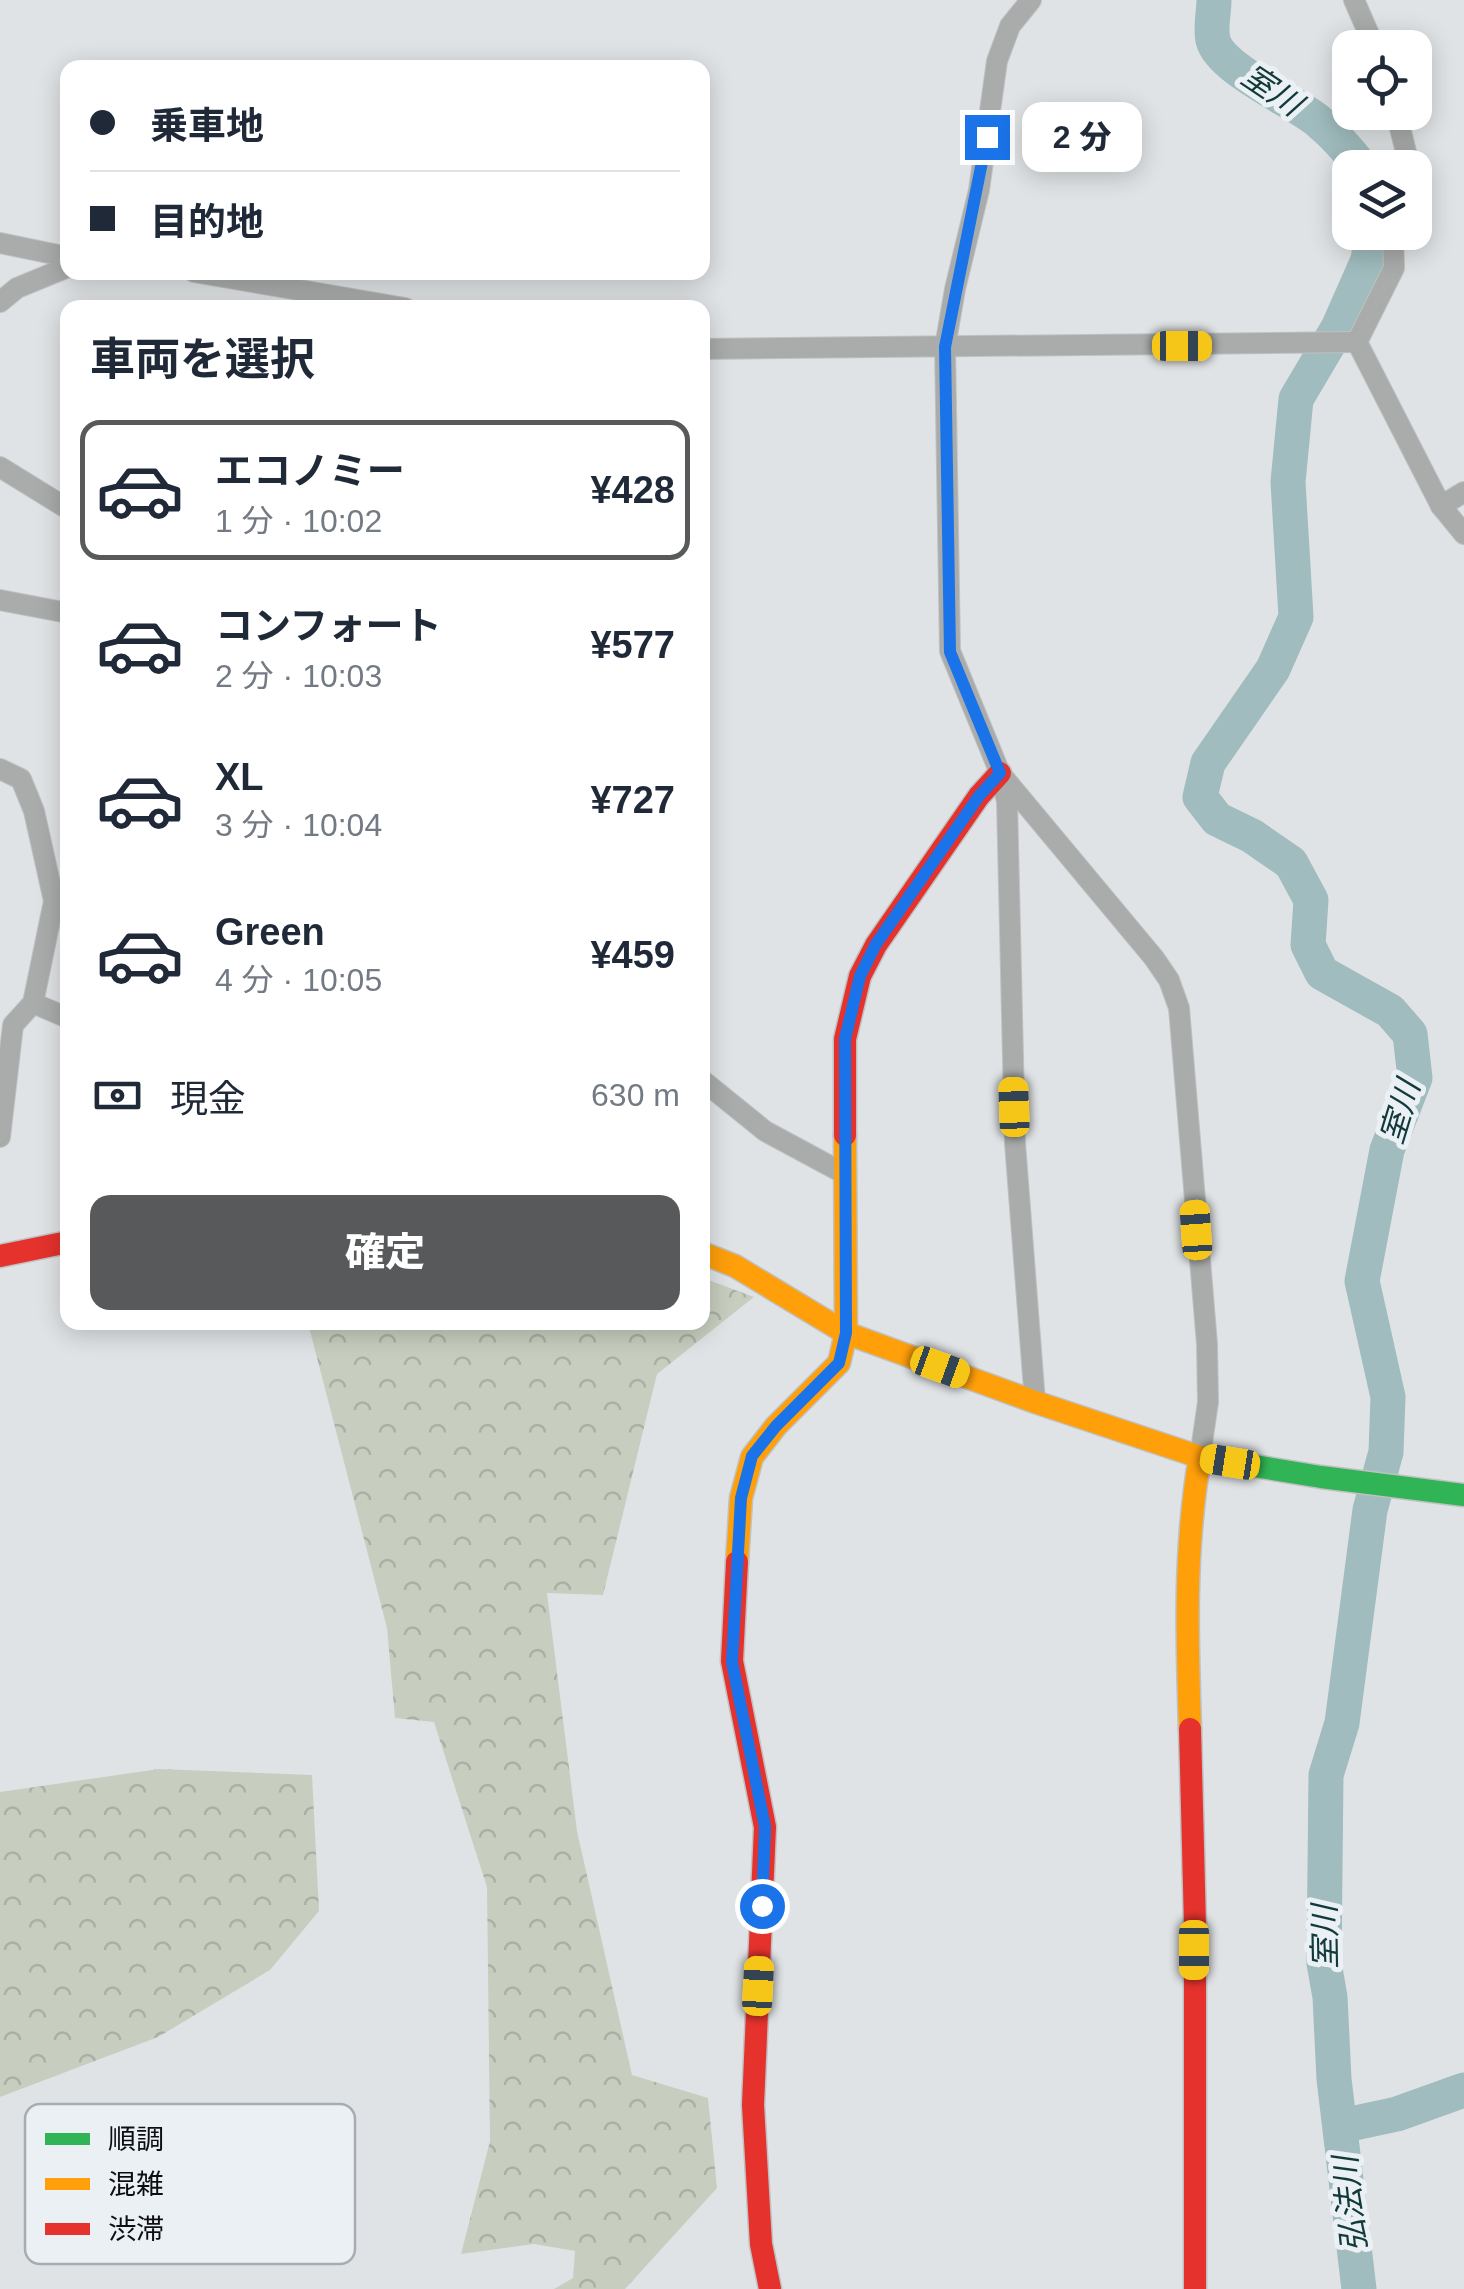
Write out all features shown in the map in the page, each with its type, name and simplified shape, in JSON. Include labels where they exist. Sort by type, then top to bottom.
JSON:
[{"type":"street","points":[[1031,0],[1010,26],[997,61],[978,190],[945,347],[950,652],[1000,773],[1007,801],[1014,1143],[1035,1402]]},
{"type":"street","points":[[1354,0],[1367,30]]},
{"type":"street","points":[[0,243],[60,254]]},
{"type":"street","points":[[1357,342],[1394,268],[1394,250]]},
{"type":"street","points":[[0,302],[17,288],[60,270]]},
{"type":"street","points":[[241,280],[358,300]]},
{"type":"street","points":[[710,349],[1357,342]]},
{"type":"street","points":[[1357,342],[1442,506],[1464,534]]},
{"type":"street","points":[[0,466],[60,504]]},
{"type":"street","points":[[1442,506],[1464,492]]},
{"type":"street","points":[[0,600],[60,611]]},
{"type":"street","points":[[0,768],[21,779],[34,811],[54,901],[33,1003],[12,1025],[0,1137]]},
{"type":"street","points":[[770,2289],[761,2244],[753,2106],[765,1827],[732,1662],[741,1498],[752,1456],[839,1363],[846,1333],[845,1039],[860,976],[876,944],[979,796],[1000,773]]},
{"type":"street","points":[[1000,773],[1154,958],[1169,980],[1179,1008],[1207,1344],[1208,1402],[1191,1499],[1189,1592],[1196,2289]]},
{"type":"street","points":[[33,1003],[60,1015]]},
{"type":"street","points":[[710,1086],[765,1130],[843,1173]]},
{"type":"street","points":[[0,1256],[60,1244]]},
{"type":"street","points":[[710,1256],[735,1266],[846,1333],[1200,1457],[1464,1495]]},
{"type":"green space","points":[[710,1281],[754,1297],[657,1374],[603,1595],[547,1593],[577,1831],[632,2075],[708,2098],[717,2188],[625,2289],[554,2289],[573,2278],[575,2251],[534,2244],[461,2254],[490,2141],[487,1887],[434,1722],[395,1718],[387,1628],[310,1330],[710,1330]]},
{"type":"green space","points":[[159,1769],[312,1775],[319,1911],[270,1970],[158,2037],[0,2097],[0,1792]]},
{"type":"waterway","name":"室川","points":[[1214,0],[1212,35],[1219,51],[1243,73],[1318,121],[1348,150]]},
{"type":"waterway","name":"室川","points":[[1359,2289],[1324,1963],[1326,1775],[1342,1723],[1370,1510],[1386,1452],[1388,1397],[1362,1281],[1387,1150],[1415,1078],[1410,1034],[1390,1011],[1322,973],[1308,945],[1311,900],[1291,863],[1252,836],[1217,819],[1200,797],[1208,763],[1273,669],[1296,617],[1288,482],[1296,399],[1338,328],[1369,250]]},
{"type":"waterway","name":"弘法川","points":[[1341,2126],[1397,2114],[1464,2090]]},
{"type":"traffic: fast","points":[[1200,1457],[1464,1495]]},
{"type":"traffic: slow","points":[[737,1562],[741,1498],[752,1457],[776,1426],[839,1363],[846,1333],[845,1135]]},
{"type":"traffic: slow","points":[[710,1256],[735,1266],[846,1333],[1200,1457],[1189,1559],[1190,1729]]},
{"type":"traffic: jam","points":[[845,1135],[845,1039],[860,976],[876,945],[979,796],[1000,773]]},
{"type":"traffic: jam","points":[[0,1256],[60,1244]]},
{"type":"traffic: jam","points":[[737,1562],[732,1661],[765,1827],[753,2105],[761,2244],[770,2289]]},
{"type":"traffic: jam","points":[[1190,1729],[1195,1925],[1195,2289]]},
{"type":"route","points":[[762,1906],[765,1827],[732,1662],[741,1498],[752,1456],[839,1363],[846,1333],[845,1039],[860,976],[876,944],[979,796],[1000,773],[950,652],[945,347],[987,137]]}]
